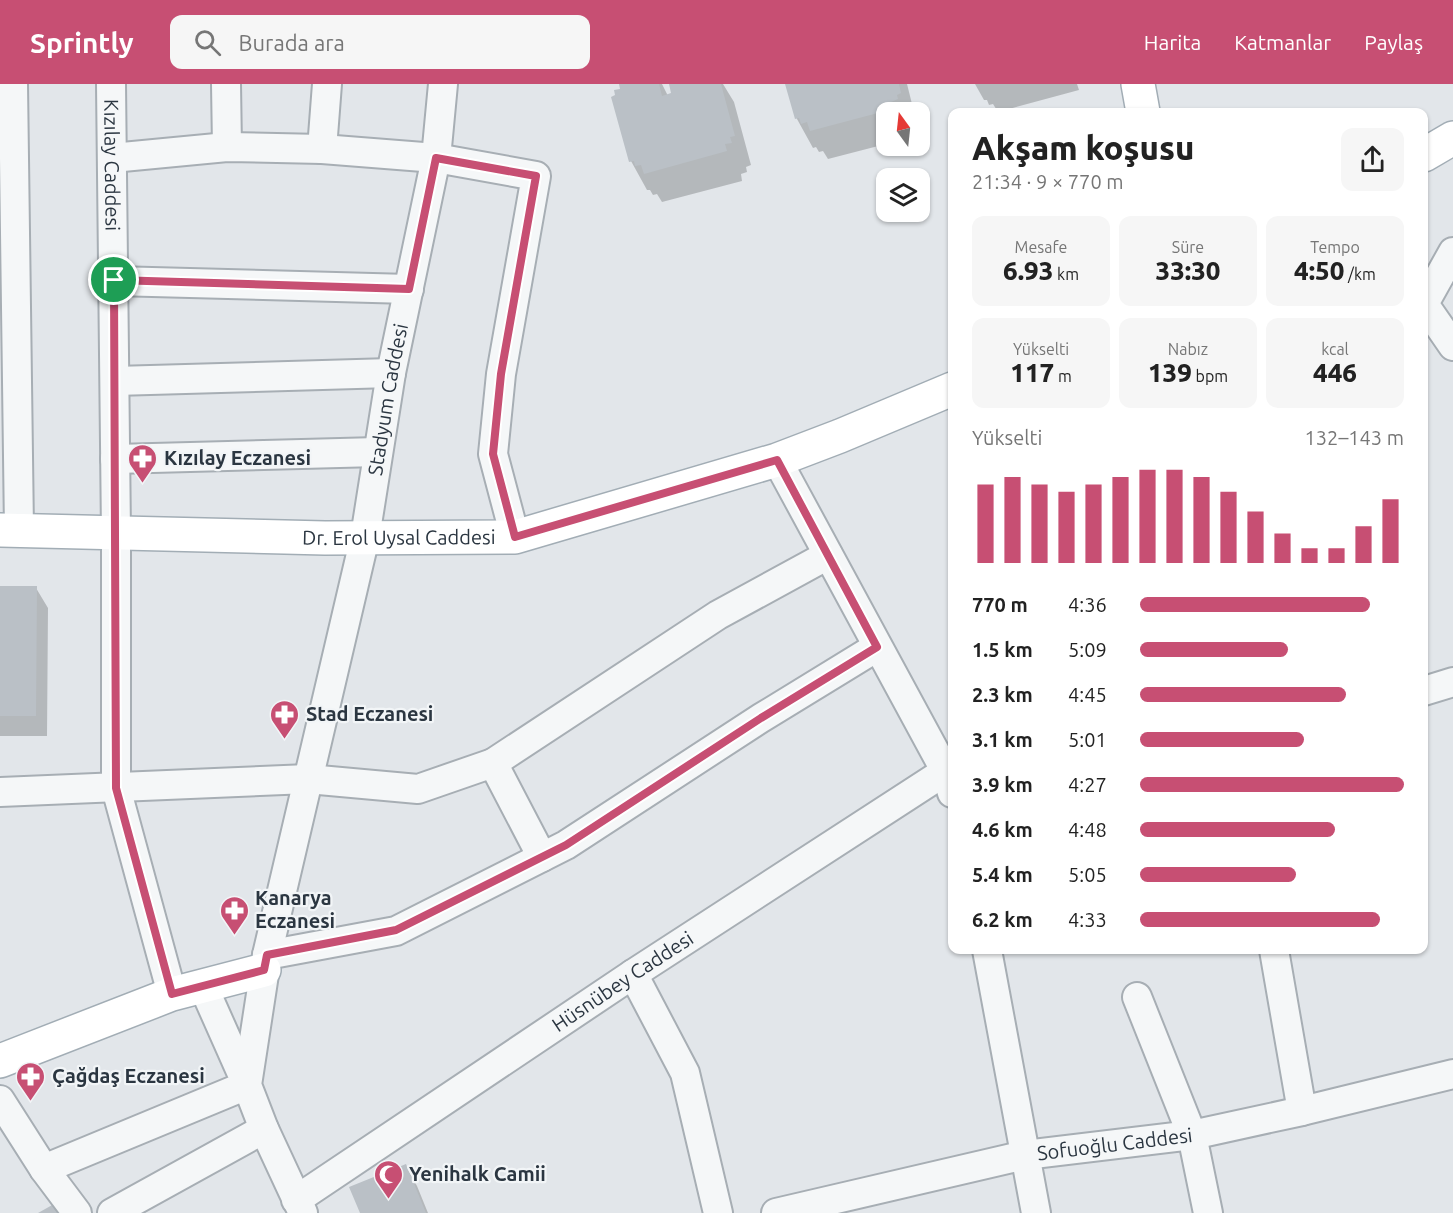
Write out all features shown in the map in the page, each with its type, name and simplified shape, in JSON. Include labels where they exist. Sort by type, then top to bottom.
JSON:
[{"type":"main road","points":[[1138,84],[1142,108]]},
{"type":"main road","points":[[1428,153],[1453,138]]},
{"type":"main road","name":"Dr. Erol Uysal Caddesi","points":[[10,530],[116,534],[515,537],[777,460],[948,390]]},
{"type":"main road","points":[[0,1061],[172,994],[203,986],[265,963]]},
{"type":"street","points":[[10,530],[13,84]]},
{"type":"street","name":"Kızılay Caddesi","points":[[111,84],[115,381],[116,788],[172,994]]},
{"type":"street","points":[[226,84],[227,147]]},
{"type":"street","points":[[322,149],[327,84]]},
{"type":"street","name":"Stadyum Caddesi","points":[[247,1085],[265,963],[365,537],[391,372],[436,158],[443,84]]},
{"type":"street","points":[[112,158],[227,147],[322,149],[436,158],[536,176],[501,374],[493,454],[515,537]]},
{"type":"street","points":[[1428,297],[1453,252]]},
{"type":"street","points":[[114,280],[409,289]]},
{"type":"street","points":[[1428,310],[1453,345]]},
{"type":"street","points":[[115,381],[391,372]]},
{"type":"street","points":[[115,459],[378,452]]},
{"type":"street","points":[[777,460],[948,774]]},
{"type":"street","points":[[0,792],[308,780],[418,789],[493,763],[718,615],[828,555]]},
{"type":"street","points":[[265,963],[396,930],[566,845],[761,718],[877,647]]},
{"type":"street","points":[[1428,690],[1453,682]]},
{"type":"street","points":[[493,763],[542,857]]},
{"type":"street","name":"Hüsnübey Caddesi","points":[[299,1206],[633,974],[948,779]]},
{"type":"street","points":[[988,954],[1036,1213]]},
{"type":"street","points":[[1275,954],[1302,1112]]},
{"type":"street","points":[[633,974],[685,1073],[718,1213]]},
{"type":"street","points":[[203,986],[299,1206]]},
{"type":"street","points":[[1137,997],[1192,1135],[1208,1213]]},
{"type":"street","name":"Sofuoğlu Caddesi","points":[[776,1213],[1025,1155],[1192,1135],[1450,1080]]},
{"type":"street","points":[[44,1169],[247,1085]]},
{"type":"street","points":[[0,1100],[44,1169],[77,1213]]},
{"type":"street","points":[[112,1213],[264,1129]]},
{"type":"building","points":[[619,84],[659,84],[662,96],[671,93],[669,84],[721,84],[735,136],[730,137],[732,143],[725,144],[727,151],[644,174],[641,165],[635,166],[634,161],[629,162],[611,97],[615,95],[614,90],[620,89]]},
{"type":"building","points":[[785,84],[899,84],[901,93],[897,95],[898,99],[891,102],[876,102],[876,114],[810,131],[807,122],[801,124],[799,118],[795,119]]},
{"type":"building","points":[[0,586],[37,586],[36,716],[0,716]]},
{"type":"building","name":"Yenihalk Camii","points":[[406,1164],[426,1213],[360,1213],[349,1187]]},
{"type":"building","points":[[54,1204],[60,1213],[38,1213]]},
{"type":"place","name":"Kızılay Eczanesi","points":[[143,484]]},
{"type":"place","name":"Stad Eczanesi","points":[[285,740]]},
{"type":"place","name":"Kanarya Eczanesi","points":[[234,936]]},
{"type":"place","name":"Çağdaş Eczanesi","points":[[31,1102]]},
{"type":"place","name":"Yenihalk Camii","points":[[388,1200]]},
{"type":"route","points":[[436,158],[536,176],[501,374],[493,454],[515,537],[777,460],[877,647],[761,718],[566,845],[396,930],[267,955],[264,970],[172,994],[116,788],[114,280],[409,289],[436,158]]}]
